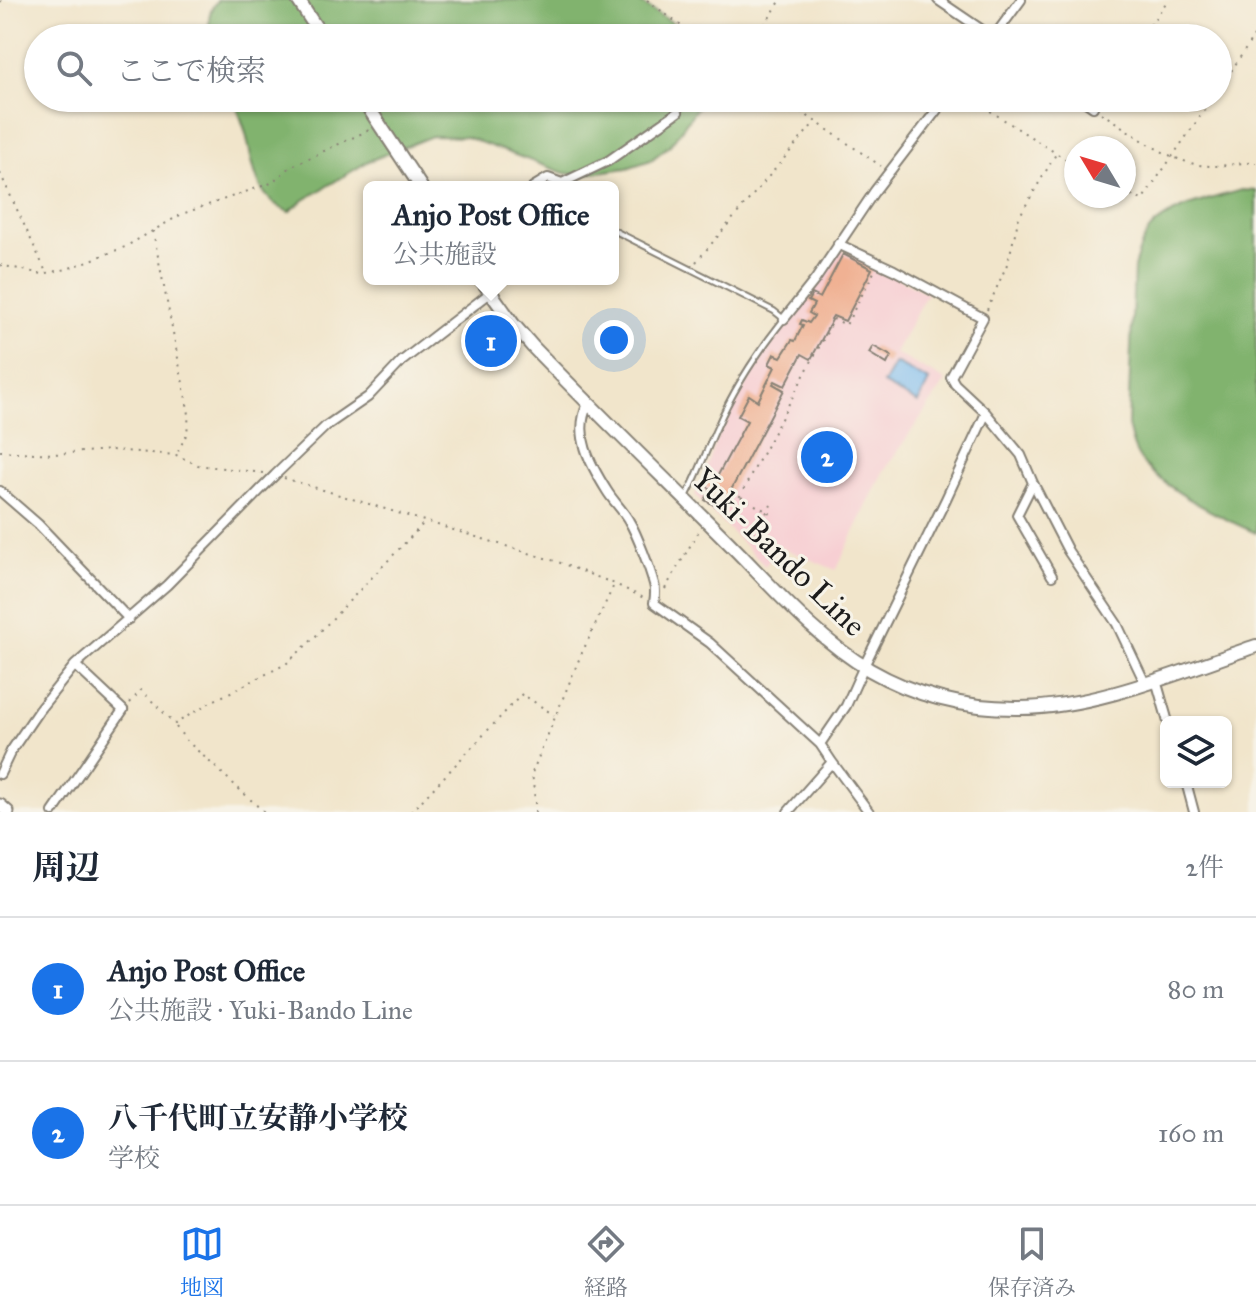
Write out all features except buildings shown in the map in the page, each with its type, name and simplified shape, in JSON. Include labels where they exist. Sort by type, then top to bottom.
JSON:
[{"type":"main road","points":[[298,0],[314,24]]},
{"type":"main road","points":[[371,112],[417,181]]},
{"type":"main road","name":"Yuki-Bando Line","points":[[485,285],[523,336],[588,404],[816,629],[864,666],[888,679],[927,695],[967,706],[1047,707],[1151,682],[1256,646]]},
{"type":"street","points":[[938,0],[973,24]]},
{"type":"street","points":[[1004,24],[1021,0]]},
{"type":"street","points":[[571,181],[608,161],[678,112]]},
{"type":"street","points":[[784,319],[935,112]]},
{"type":"street","points":[[838,244],[983,318],[951,377],[1021,455],[1068,551],[1117,624],[1151,682],[1165,716]]},
{"type":"street","points":[[0,774],[11,751],[39,710],[75,665],[167,585],[326,426],[368,397],[402,361],[490,293]]},
{"type":"street","points":[[588,404],[581,428],[583,442],[607,491],[629,520],[655,587],[655,603],[710,643],[820,744],[869,812]]},
{"type":"street","points":[[820,744],[846,706],[986,413]]},
{"type":"street","points":[[1033,483],[1017,515],[1052,576]]},
{"type":"street","points":[[0,491],[38,524],[129,619]]},
{"type":"street","points":[[53,812],[123,710],[75,665]]},
{"type":"street","points":[[788,812],[832,762]]},
{"type":"street","points":[[1188,788],[1194,812]]},
{"type":"street","points":[[0,805],[8,812]]},
{"type":"lane","points":[[619,233],[774,311],[784,319],[745,372],[684,499]]},
{"type":"path","points":[[647,0],[679,24]]},
{"type":"path","points":[[765,24],[781,0]]},
{"type":"path","points":[[1151,24],[1168,0]]},
{"type":"path","points":[[1232,70],[1256,33]]},
{"type":"path","points":[[801,112],[889,172]]},
{"type":"path","points":[[992,112],[1064,159]]},
{"type":"path","points":[[1101,112],[1173,158],[1211,166],[1256,163]]},
{"type":"path","points":[[1136,197],[1142,200],[1204,112]]},
{"type":"path","points":[[690,269],[815,122]]},
{"type":"path","points":[[0,265],[42,274],[67,269],[125,247],[182,214],[271,183],[292,166],[380,125]]},
{"type":"path","points":[[983,318],[1008,262],[1019,217],[1056,154]]},
{"type":"path","points":[[0,173],[47,273]]},
{"type":"path","points":[[153,231],[189,414],[187,433],[177,455]]},
{"type":"path","points":[[732,511],[834,319],[846,325],[874,272]]},
{"type":"path","points":[[0,451],[54,454],[112,450],[177,455],[198,465],[275,475],[558,562],[655,603],[706,520]]},
{"type":"path","points":[[740,496],[775,516]]},
{"type":"path","points":[[754,534],[771,505]]},
{"type":"path","points":[[175,724],[286,664],[425,522]]},
{"type":"path","points":[[535,812],[532,773],[580,657],[615,584]]},
{"type":"path","points":[[123,710],[141,690],[175,724],[186,740],[264,812]]},
{"type":"path","points":[[411,812],[522,694],[555,716]]},
{"type":"shaded area","points":[[840,249],[927,293],[895,353],[946,381],[883,472],[836,570],[780,547],[765,566],[695,495],[716,440],[751,377]]},
{"type":"green space","points":[[218,0],[635,0],[674,24],[210,24],[212,9]]},
{"type":"green space","points":[[238,112],[694,112],[670,145],[651,160],[627,168],[578,175],[564,173],[466,137],[432,136],[369,161],[289,212],[277,206],[262,190]]},
{"type":"green space","points":[[1242,190],[1256,191],[1256,533],[1197,504],[1156,475],[1138,456],[1128,425],[1134,267],[1144,240],[1149,231],[1167,216],[1205,200]]},
{"type":"water","points":[[895,363],[929,381],[918,403],[883,384]]},
{"type":"place","name":"Anjo Post Office","points":[[491,341]]},
{"type":"place","name":"八千代町立安静小学校","points":[[827,457]]}]
